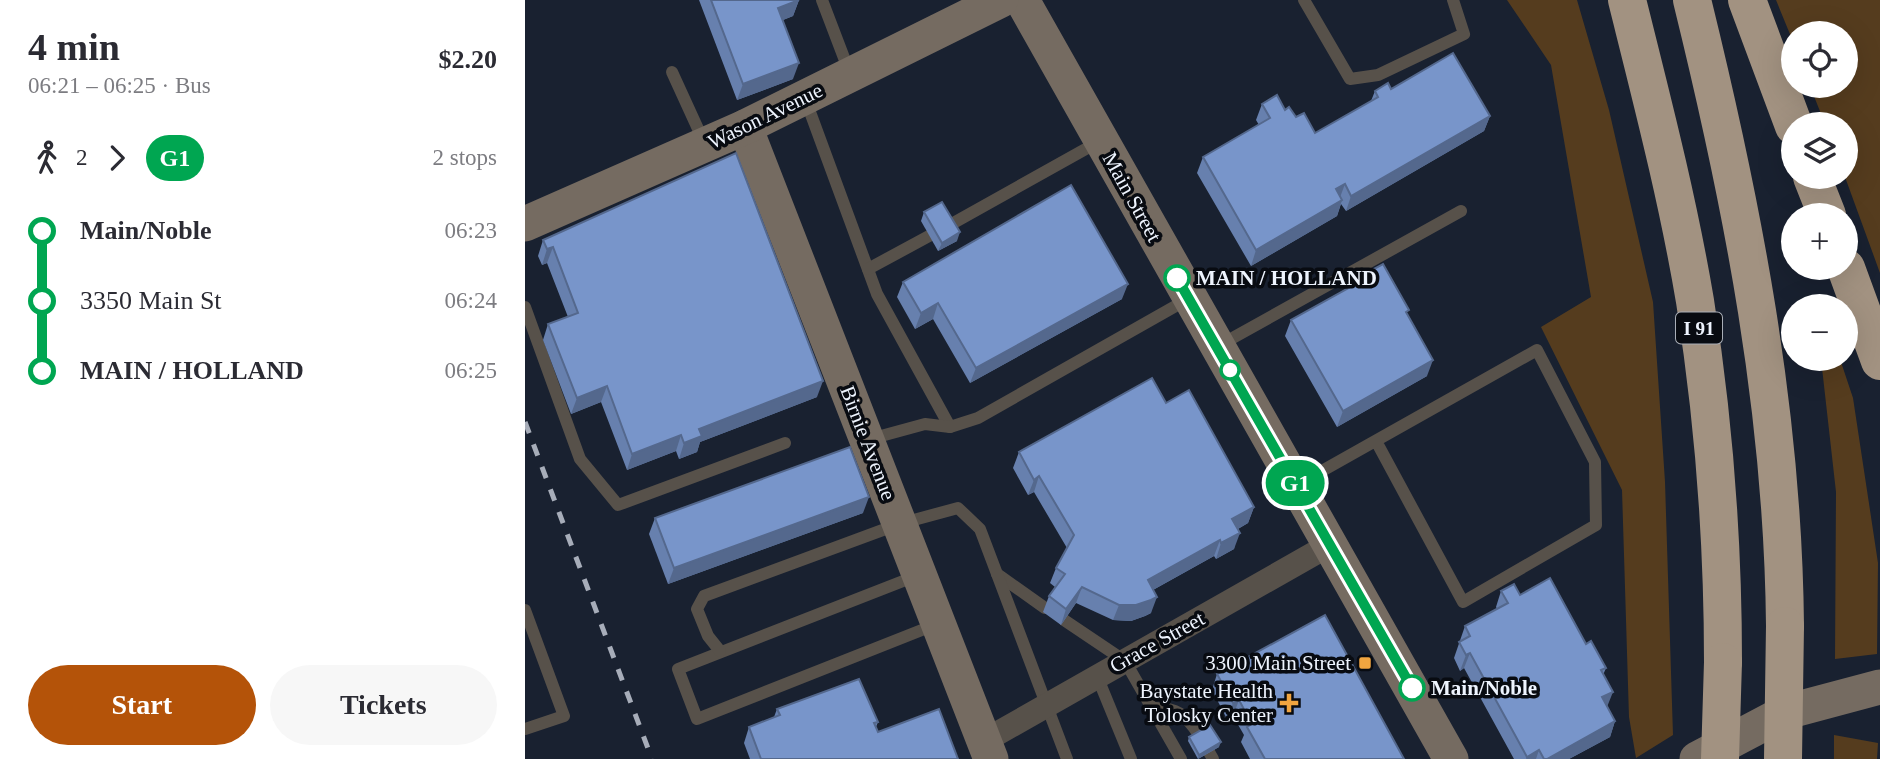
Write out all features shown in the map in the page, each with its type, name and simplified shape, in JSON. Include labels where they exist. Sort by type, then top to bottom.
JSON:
[{"type":"highway","name":"I 91","points":[[1627,0],[1671,182],[1700,337],[1718,488],[1723,662],[1720,759]]},
{"type":"highway","points":[[1692,0],[1738,195],[1761,325],[1780,489],[1785,626],[1783,759]]},
{"type":"highway","points":[[1747,0],[1789,112]]},
{"type":"highway","points":[[1850,280],[1880,361]]},
{"type":"main road","name":"Wason Avenue","points":[[525,224],[745,127],[1001,0]]},
{"type":"main road","name":"Main Street","points":[[1022,0],[1451,759]]},
{"type":"main road","name":"Birnie Avenue","points":[[745,127],[988,750]]},
{"type":"main road","points":[[1697,759],[1786,712],[1880,687]]},
{"type":"street","name":"Grace Street","points":[[988,750],[1046,706],[1331,544]]},
{"type":"lane","points":[[822,0],[851,75]]},
{"type":"lane","points":[[1304,0],[1350,79],[1378,75],[1464,34],[1453,0]]},
{"type":"lane","points":[[672,72],[705,145]]},
{"type":"lane","points":[[804,98],[877,294],[950,427]]},
{"type":"lane","points":[[948,226],[1100,141]]},
{"type":"lane","points":[[1216,346],[1461,211]]},
{"type":"lane","points":[[868,269],[929,236]]},
{"type":"lane","points":[[867,440],[925,424],[950,427],[978,418],[1189,299]]},
{"type":"lane","points":[[525,307],[580,458],[618,505],[785,443]]},
{"type":"lane","points":[[1297,485],[1375,441],[1537,350],[1595,461],[1596,525],[1463,602],[1375,441]]},
{"type":"lane","points":[[720,651],[708,636],[697,609],[704,596],[899,524],[958,508],[981,529],[1067,759]]},
{"type":"lane","points":[[997,574],[1045,608]]},
{"type":"lane","points":[[920,575],[678,669],[697,719],[939,623]]},
{"type":"lane","points":[[525,610],[564,716],[525,729]]},
{"type":"lane","points":[[1064,620],[1125,661],[1181,759]]},
{"type":"lane","points":[[1097,676],[1131,759]]},
{"type":"lane","points":[[1152,708],[1171,707],[1185,714],[1199,735]]},
{"type":"shaded area","points":[[1507,0],[1577,0],[1609,110],[1653,302],[1665,482],[1673,735],[1636,758],[1629,717],[1622,490],[1541,327],[1591,297],[1551,65]]},
{"type":"shaded area","points":[[1776,0],[1880,0],[1880,273],[1858,213],[1858,203],[1854,203],[1849,189],[1858,189],[1858,112],[1820,112],[1815,98],[1858,98],[1858,21],[1785,21]]},
{"type":"shaded area","points":[[1822,371],[1844,371],[1853,398],[1878,563],[1877,654],[1835,659],[1836,492]]},
{"type":"shaded area","points":[[1834,735],[1878,743],[1877,759],[1834,759]]},
{"type":"building","points":[[711,0],[799,0],[778,8],[799,63],[743,84]]},
{"type":"building","points":[[1453,53],[1490,116],[1351,196],[1345,184],[1336,189],[1342,200],[1256,250],[1203,157],[1270,118],[1262,104],[1277,95],[1285,110],[1289,107],[1296,117],[1304,113],[1315,133],[1378,97],[1375,91],[1388,83],[1391,89]]},
{"type":"building","points":[[736,153],[823,381],[699,429],[702,436],[684,443],[681,435],[632,454],[607,386],[577,398],[548,324],[578,313],[553,247],[547,249],[543,240]]},
{"type":"building","points":[[1071,185],[1128,284],[976,368],[938,303],[921,313],[903,282]]},
{"type":"building","points":[[942,202],[960,232],[942,243],[924,212]]},
{"type":"building","points":[[1383,264],[1433,360],[1343,411],[1291,320],[1352,286],[1350,282]]},
{"type":"building","points":[[1152,378],[1166,403],[1189,390],[1254,507],[1232,519],[1240,533],[1221,543],[1220,540],[1148,580],[1157,597],[1136,605],[1119,605],[1082,587],[1066,609],[1049,596],[1065,574],[1056,568],[1074,535],[1039,476],[1034,480],[1019,452]]},
{"type":"building","points":[[850,447],[869,497],[674,568],[655,518]]},
{"type":"building","points":[[1550,578],[1586,644],[1591,641],[1606,668],[1601,670],[1613,692],[1602,697],[1615,721],[1544,759],[1539,750],[1527,757],[1470,653],[1466,655],[1459,642],[1470,636],[1465,626],[1508,603],[1501,591],[1514,584],[1520,595]]},
{"type":"building","name":"Baystate Health Tolosky Center","points":[[1325,615],[1404,759],[1265,759],[1247,727],[1252,724],[1239,700],[1233,703],[1217,674]]},
{"type":"building","points":[[859,679],[878,722],[874,723],[878,732],[939,709],[958,759],[761,759],[749,727],[780,715],[777,709]]},
{"type":"building","points":[[1210,725],[1221,742],[1199,755],[1189,737]]},
{"type":"railway","points":[[525,422],[652,759]]},
{"type":"bus line","name":"G1","points":[[1177,278],[1412,688]]},
{"type":"place","name":"MAIN / HOLLAND","points":[[1177,278]]},
{"type":"place","name":"3300 Main Street","points":[[1365,663]]},
{"type":"place","name":"Main/Noble","points":[[1412,688]]},
{"type":"place","name":"Baystate Health Tolosky Center","points":[[1289,703]]}]
